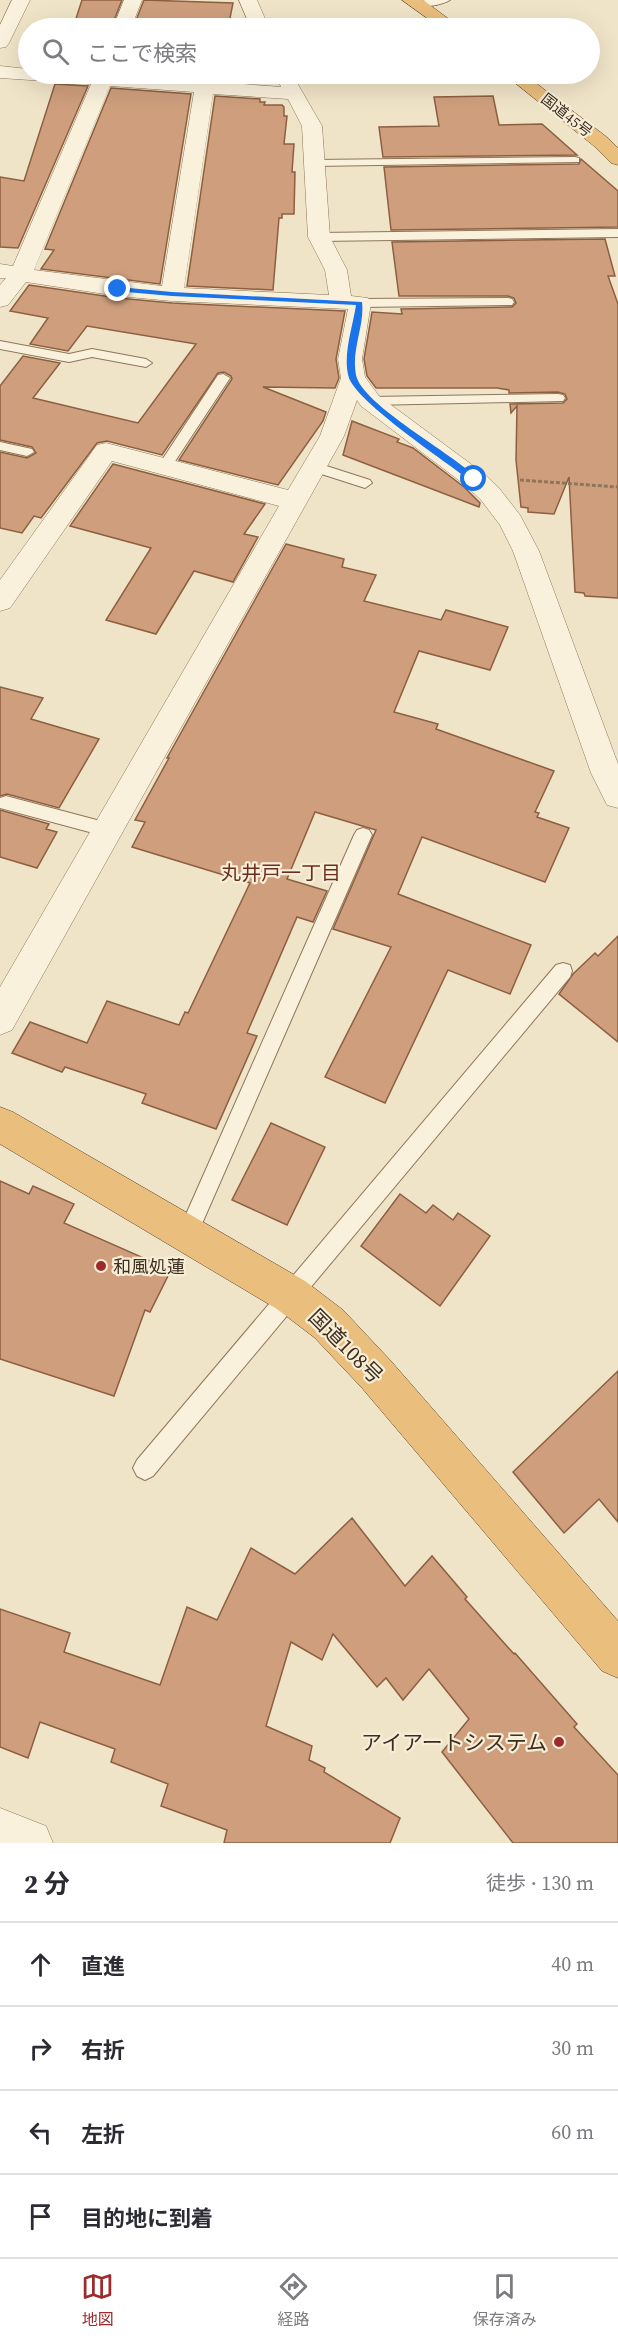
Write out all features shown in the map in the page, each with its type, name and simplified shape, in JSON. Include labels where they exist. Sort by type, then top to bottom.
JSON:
[{"type":"highway","points":[[414,2],[437,18]]},
{"type":"highway","name":"国道45号","points":[[526,84],[601,142],[618,159]]},
{"type":"highway","name":"国道108号","points":[[0,1124],[291,1295],[329,1324],[376,1374],[618,1655]]},
{"type":"street","points":[[0,43],[21,0]]},
{"type":"street","points":[[126,18],[133,0]]},
{"type":"street","points":[[248,0],[256,18]]},
{"type":"street","points":[[0,72],[18,73]]},
{"type":"street","points":[[0,300],[10,273],[100,84]]},
{"type":"street","points":[[167,84],[295,94]]},
{"type":"street","points":[[289,84],[312,126],[319,237],[350,303],[350,359],[353,378],[370,400],[474,479],[490,494],[512,521],[526,551],[614,781]]},
{"type":"street","points":[[172,294],[204,88]]},
{"type":"street","points":[[10,273],[118,289],[172,294],[350,303]]},
{"type":"street","points":[[0,1019],[315,467],[332,436],[353,378]]},
{"type":"street","points":[[0,601],[106,451],[295,501]]},
{"type":"street","points":[[0,1832],[29,1843]]},
{"type":"lane","points":[[414,2],[445,0]]},
{"type":"lane","points":[[314,163],[574,160]]},
{"type":"lane","points":[[319,237],[618,233]]},
{"type":"lane","points":[[350,303],[508,302]]},
{"type":"lane","points":[[0,345],[69,358],[92,353],[146,363]]},
{"type":"lane","points":[[165,466],[223,378]]},
{"type":"lane","points":[[370,400],[558,398]]},
{"type":"lane","points":[[0,446],[27,452]]},
{"type":"lane","points":[[315,467],[365,483]]},
{"type":"lane","points":[[6,803],[108,830]]},
{"type":"lane","points":[[187,1235],[363,834]]},
{"type":"lane","points":[[145,1468],[563,971]]},
{"type":"path","points":[[474,479],[618,487]]},
{"type":"building","points":[[82,0],[122,0],[115,18],[76,18]]},
{"type":"building","points":[[144,0],[233,3],[230,18],[137,18]]},
{"type":"building","points":[[55,84],[88,86],[18,248],[0,247],[0,177],[24,181]]},
{"type":"building","points":[[111,88],[191,94],[160,284],[41,269],[54,250],[45,249]]},
{"type":"building","points":[[215,96],[260,99],[260,102],[265,102],[264,105],[282,105],[284,116],[287,116],[284,144],[294,144],[292,172],[295,172],[294,214],[282,214],[282,218],[279,218],[273,290],[187,286]]},
{"type":"building","points":[[493,96],[499,125],[542,124],[577,155],[383,157],[379,127],[439,126],[434,97]]},
{"type":"building","points":[[581,159],[618,191],[618,227],[391,230],[384,167],[579,164]]},
{"type":"building","points":[[605,239],[615,276],[608,276],[618,304],[618,598],[585,596],[584,593],[575,592],[569,477],[554,514],[528,512],[528,508],[521,507],[516,460],[517,406],[511,413],[510,404],[563,403],[567,399],[565,394],[558,392],[509,393],[509,390],[497,388],[376,388],[367,376],[364,359],[372,312],[402,314],[401,309],[512,307],[516,303],[514,298],[508,296],[399,296],[392,242]]},
{"type":"building","points":[[29,285],[172,303],[345,311],[336,359],[339,378],[335,388],[263,387],[326,412],[323,421],[278,485],[179,460],[232,379],[224,372],[218,373],[162,455],[107,441],[97,443],[41,518],[34,516],[22,533],[0,528],[0,452],[27,458],[36,453],[32,447],[0,440],[0,386],[23,356],[60,363],[33,398],[138,423],[196,344],[87,326],[68,351],[30,344],[48,318],[10,311]]},
{"type":"building","points":[[352,421],[399,439],[397,442],[413,448],[464,487],[480,503],[479,507],[343,455]]},
{"type":"building","points":[[113,464],[265,504],[244,534],[258,537],[233,582],[194,571],[156,634],[106,620],[151,548],[70,526]]},
{"type":"building","points":[[286,544],[344,559],[342,567],[376,575],[364,601],[441,620],[446,610],[508,627],[490,670],[419,651],[394,712],[438,724],[436,729],[554,771],[535,812],[539,813],[537,817],[569,828],[545,882],[422,837],[398,894],[531,945],[510,994],[448,970],[385,1103],[325,1077],[391,947],[333,929],[376,830],[315,812],[287,879],[327,891],[313,922],[297,917],[247,1033],[257,1036],[216,1129],[142,1103],[146,1094],[65,1067],[62,1072],[12,1053],[30,1022],[87,1043],[107,1001],[179,1025],[185,1012],[188,1013],[250,883],[132,847],[145,822],[135,820]]},
{"type":"building","points":[[0,687],[43,698],[31,719],[99,739],[59,808],[7,794],[0,796]]},
{"type":"building","points":[[0,810],[49,824],[46,829],[57,832],[37,868],[0,857]]},
{"type":"building","points":[[618,936],[618,1042],[559,994],[573,974],[595,953],[598,956]]},
{"type":"building","points":[[271,1123],[325,1147],[287,1225],[232,1200]]},
{"type":"building","points":[[0,1181],[29,1194],[33,1186],[74,1204],[64,1223],[171,1270],[150,1312],[145,1310],[114,1396],[0,1359]]},
{"type":"building","points":[[400,1194],[426,1213],[433,1205],[453,1220],[458,1213],[490,1236],[440,1306],[361,1246]]},
{"type":"building","points":[[618,1371],[618,1522],[599,1499],[564,1533],[513,1472]]},
{"type":"building","points":[[352,1518],[405,1586],[432,1556],[467,1597],[465,1599],[577,1724],[574,1727],[618,1775],[618,1843],[513,1843],[442,1752],[469,1719],[429,1669],[403,1700],[386,1678],[377,1687],[333,1634],[322,1660],[291,1642],[266,1726],[312,1746],[309,1760],[325,1768],[324,1772],[400,1818],[390,1843],[224,1843],[227,1830],[161,1806],[168,1784],[111,1762],[115,1749],[40,1722],[28,1758],[0,1747],[0,1609],[70,1633],[64,1652],[160,1685],[187,1607],[217,1620],[251,1548],[295,1574]]},
{"type":"place","name":"和風処蓮","points":[[101,1266]]},
{"type":"place","name":"アイアートシステム","points":[[559,1742]]},
{"type":"district","name":"丸井戸一丁目","points":[[281,873]]},
{"type":"route","points":[[118,289],[172,294],[360,303],[350,359],[353,378],[370,400],[474,479]]}]
